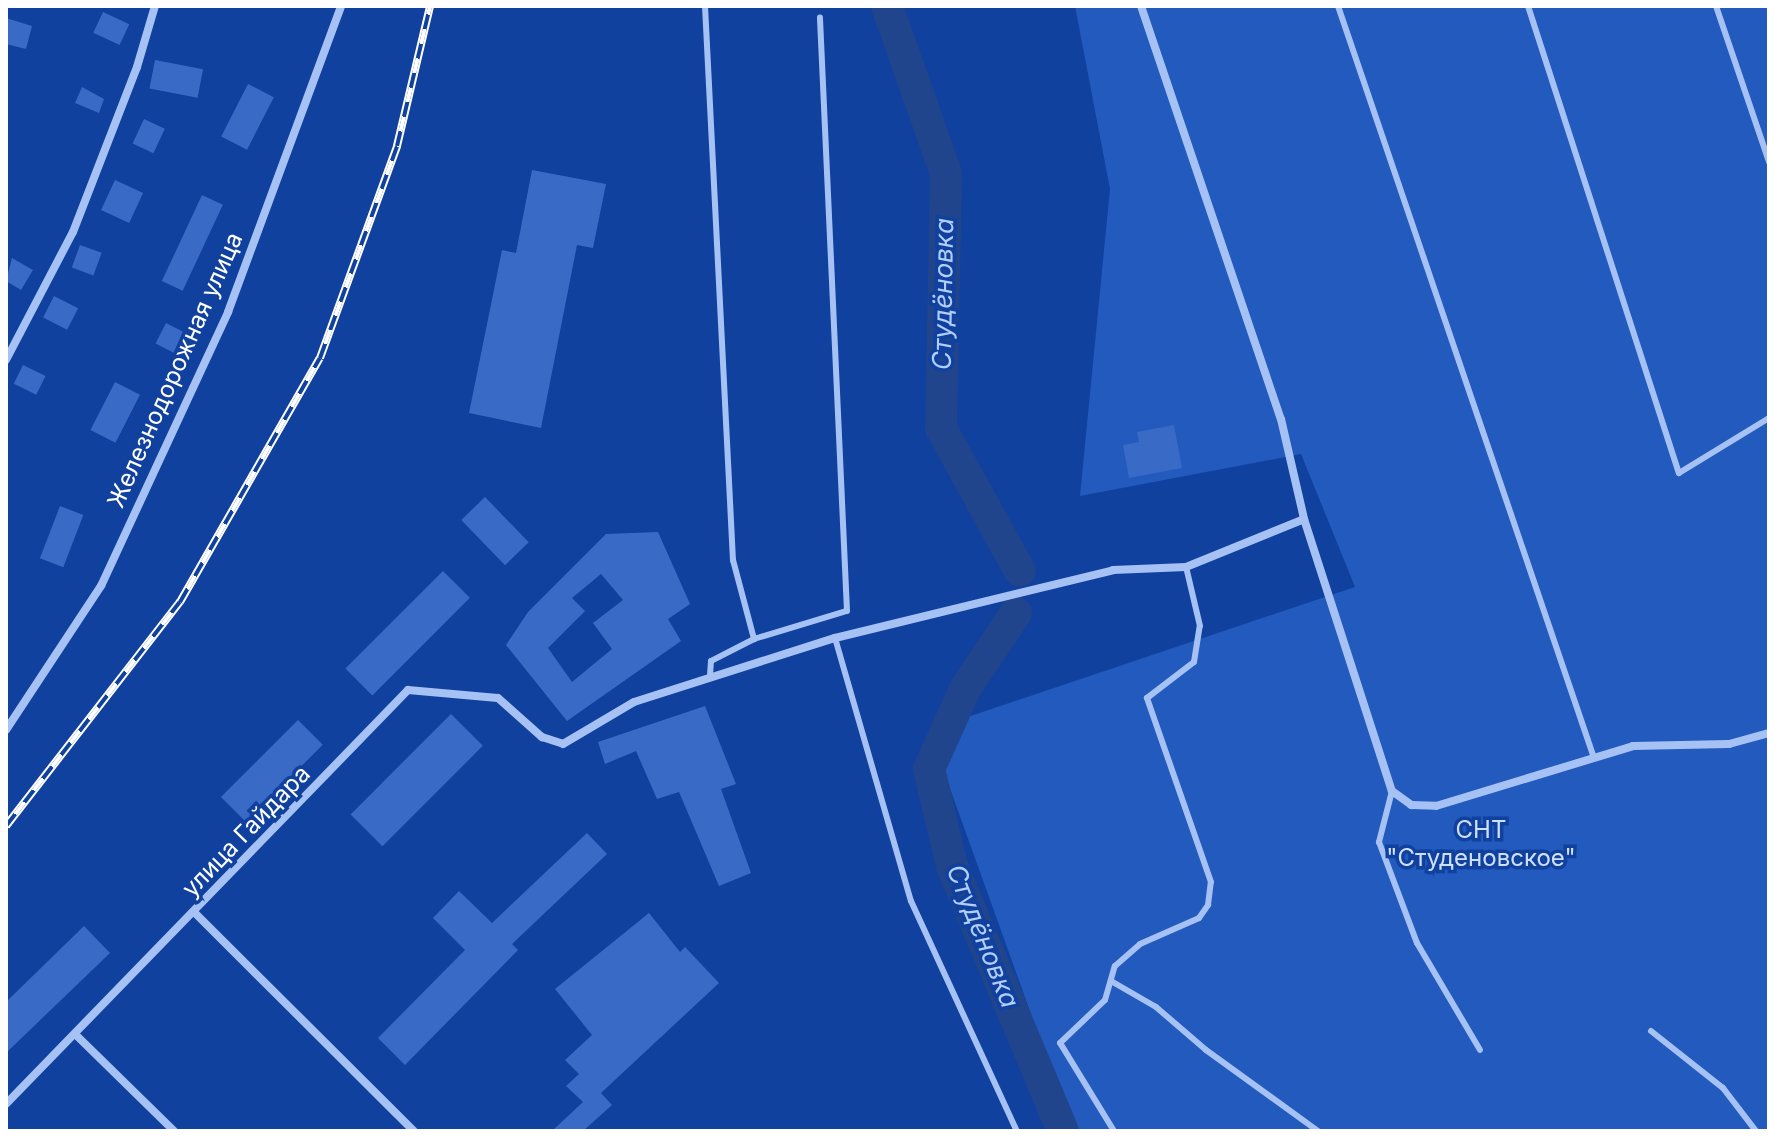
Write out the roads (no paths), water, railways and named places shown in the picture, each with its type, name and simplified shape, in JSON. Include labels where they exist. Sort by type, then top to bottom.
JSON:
[{"type":"street","points":[[6,360],[73,232],[137,67],[155,6]]},
{"type":"street","name":"Железнодорожная улица","points":[[6,730],[101,586],[228,312],[341,6]]},
{"type":"street","points":[[1141,6],[1281,419],[1304,519],[1392,791],[1411,805],[1436,806],[1593,755],[1633,746],[1729,744],[1769,733]]},
{"type":"street","points":[[710,677],[835,638],[1113,570],[1186,567],[1304,519]]},
{"type":"street","name":"улица Гайдара","points":[[6,1104],[195,913],[408,690],[498,698],[542,737],[563,744],[634,702],[710,677]]},
{"type":"street","points":[[195,913],[414,1131]]},
{"type":"street","points":[[75,1034],[174,1131]]},
{"type":"lane","points":[[705,6],[733,560],[754,639]]},
{"type":"lane","points":[[1338,6],[1593,755]]},
{"type":"lane","points":[[1528,6],[1679,473],[1769,418]]},
{"type":"lane","points":[[1716,6],[1769,162]]},
{"type":"lane","points":[[710,677],[711,661],[754,639],[847,611],[820,18]]},
{"type":"lane","points":[[1114,1131],[1060,1043],[1105,1000],[1115,966],[1140,944],[1199,918],[1208,905],[1211,882],[1147,698],[1194,662],[1200,626],[1186,567]]},
{"type":"lane","points":[[835,638],[911,901],[1017,1131]]},
{"type":"lane","points":[[1392,791],[1379,842],[1417,943],[1480,1050]]},
{"type":"lane","points":[[1111,981],[1156,1007],[1206,1050],[1318,1131]]},
{"type":"lane","points":[[1651,1031],[1723,1088],[1756,1131]]},
{"type":"waterway","name":"Студёновка","points":[[887,6],[946,174],[941,428],[1020,571]]},
{"type":"waterway","name":"Студёновка","points":[[1016,613],[966,687],[929,769],[952,866],[1063,1131]]},
{"type":"railway","points":[[6,826],[180,602],[320,358],[397,146],[430,6]]},
{"type":"park label","name":"СНТ \"Студеновское\"","points":[[1481,844]]}]
